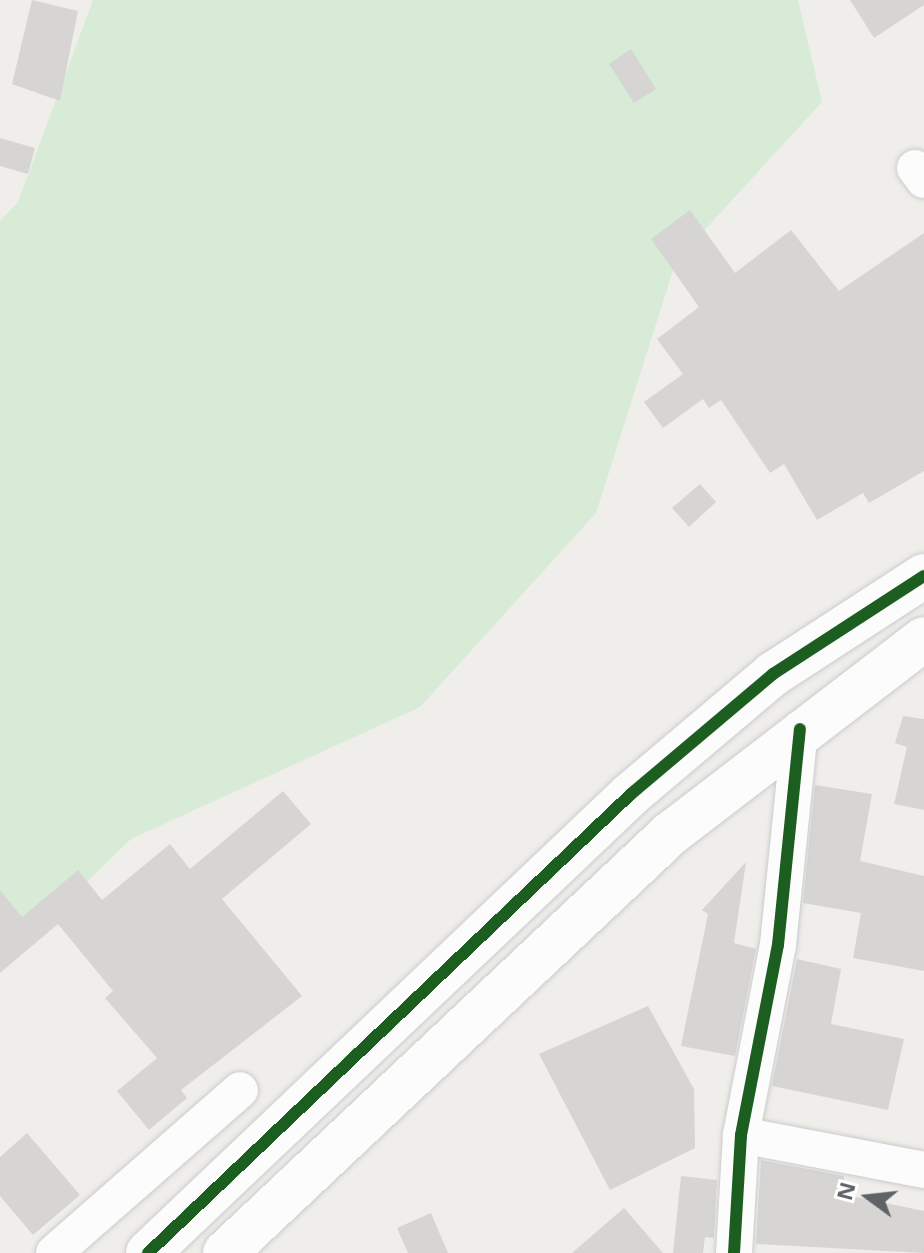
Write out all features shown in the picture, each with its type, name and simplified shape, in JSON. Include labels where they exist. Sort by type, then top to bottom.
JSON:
[{"type":"street","points":[[148,1253],[631,794],[773,674],[924,576]]},
{"type":"street","points":[[225,1253],[552,942],[800,729],[924,639]]},
{"type":"street","points":[[734,1253],[741,1135],[778,945],[800,729]]},
{"type":"street","points":[[54,1253],[240,1090]]},
{"type":"street","points":[[741,1135],[924,1170]]},
{"type":"green space","points":[[93,0],[798,0],[822,102],[676,261],[596,513],[420,707],[131,839],[0,966],[0,221],[18,202]]},
{"type":"building","points":[[32,0],[78,11],[60,101],[12,84]]},
{"type":"building","points":[[850,0],[924,0],[924,5],[874,38]]},
{"type":"building","points":[[631,49],[656,89],[634,103],[609,64]]},
{"type":"building","points":[[0,138],[35,148],[28,174],[0,166]]},
{"type":"building","points":[[690,210],[735,273],[791,230],[839,291],[924,233],[924,471],[869,503],[863,493],[817,520],[784,464],[770,473],[721,400],[709,408],[703,399],[663,428],[644,402],[683,374],[657,339],[699,307],[651,239]]},
{"type":"building","points":[[700,484],[716,502],[689,527],[672,508]]},
{"type":"building","points":[[903,716],[924,719],[924,810],[894,804],[907,747],[895,743]]},
{"type":"building","points":[[815,785],[872,794],[860,861],[924,876],[924,971],[853,958],[861,913],[803,903]]},
{"type":"building","points":[[283,791],[311,824],[222,899],[302,996],[181,1090],[187,1098],[149,1130],[117,1091],[157,1058],[105,998],[113,991],[58,924],[0,973],[0,890],[22,917],[78,870],[102,900],[170,844],[190,869]]},
{"type":"building","points":[[746,862],[734,943],[756,949],[735,1056],[681,1046],[708,914],[702,910]]},
{"type":"building","points":[[797,959],[841,969],[831,1024],[904,1039],[888,1110],[772,1086]]},
{"type":"building","points":[[648,1006],[694,1089],[695,1148],[610,1190],[539,1054]]},
{"type":"building","points":[[27,1133],[80,1195],[33,1235],[0,1196],[0,1157]]},
{"type":"building","points":[[761,1160],[844,1176],[842,1194],[924,1211],[924,1253],[756,1244]]},
{"type":"building","points":[[681,1176],[717,1180],[714,1238],[705,1237],[703,1253],[673,1253]]},
{"type":"building","points":[[624,1208],[663,1253],[572,1253]]},
{"type":"building","points":[[431,1213],[448,1253],[408,1253],[397,1228]]},
{"type":"cycle path","points":[[148,1253],[631,794],[773,674],[924,576]]},
{"type":"cycle path","points":[[734,1253],[741,1135],[778,945],[800,729]]}]
